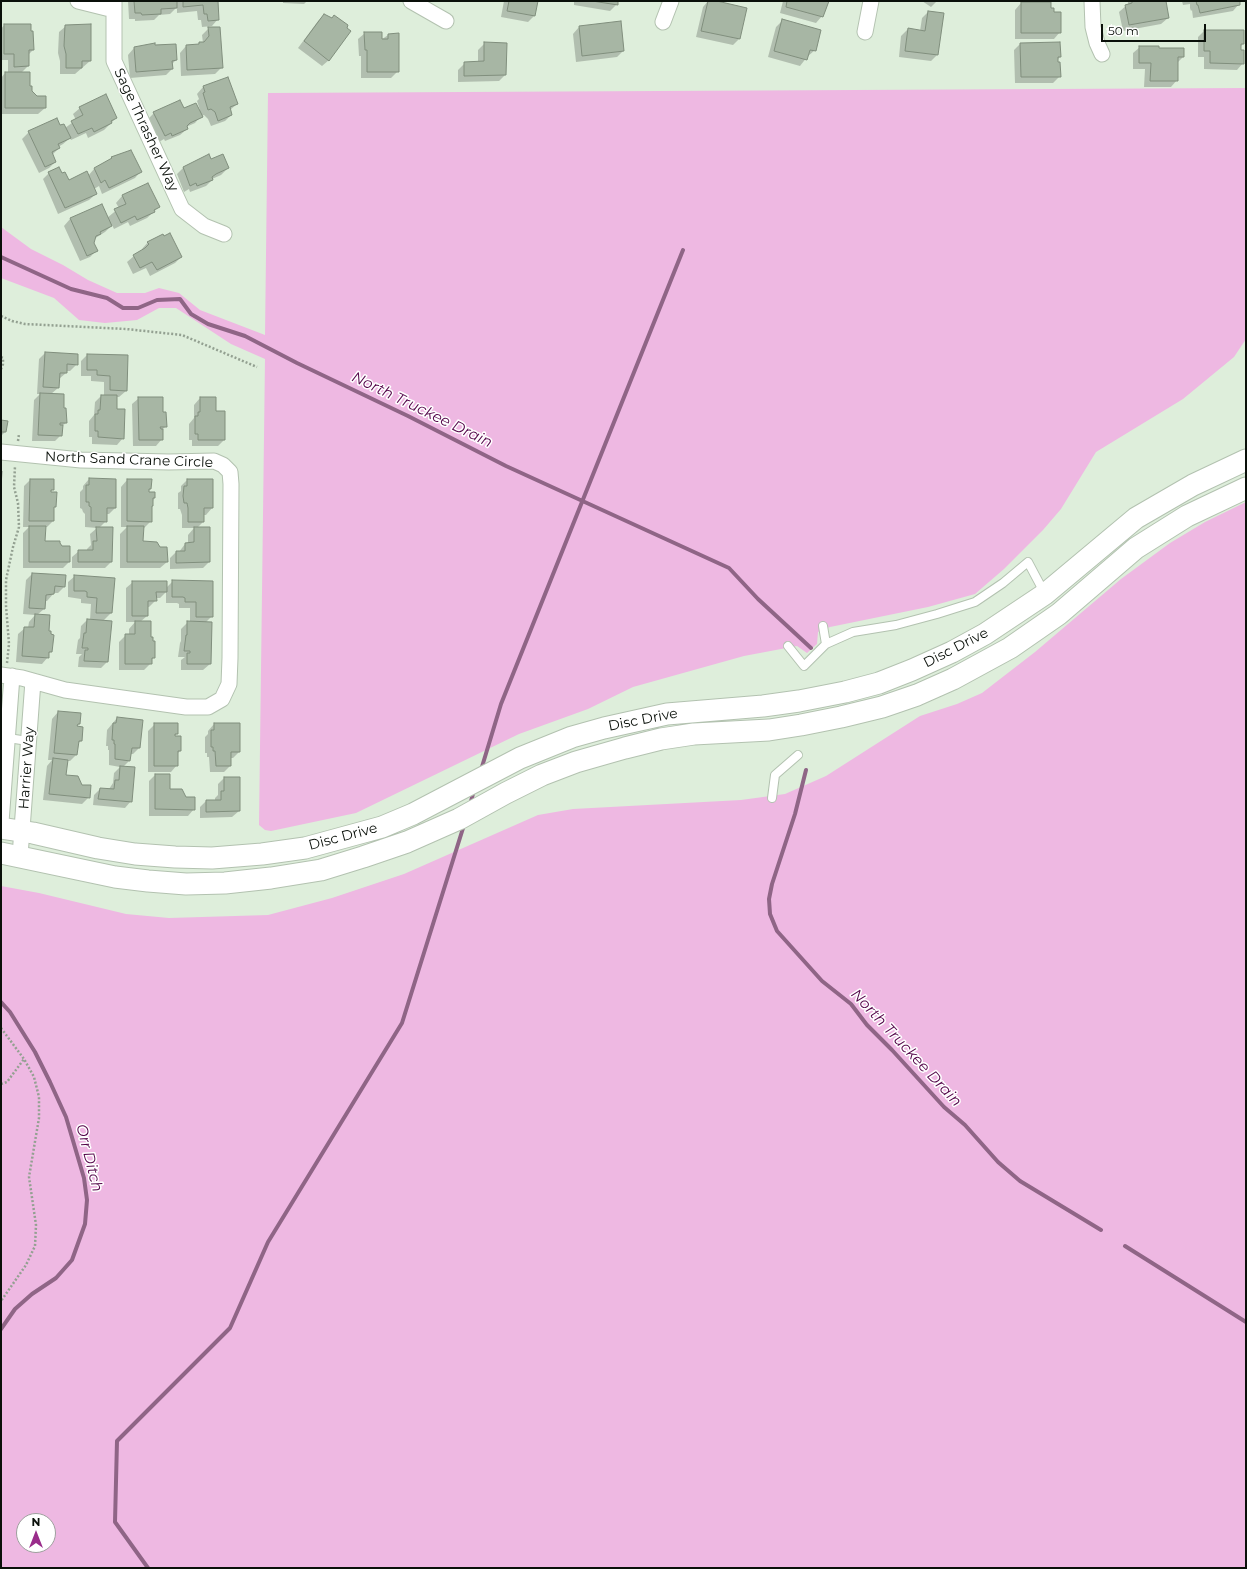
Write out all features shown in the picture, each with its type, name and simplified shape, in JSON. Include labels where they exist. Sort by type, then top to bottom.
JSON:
[{"type":"main road","name":"Disc Drive","points":[[1,828],[22,831],[98,848],[135,854],[175,857],[212,858],[262,854],[305,848],[382,827],[413,814],[520,758],[572,737],[667,714],[762,706],[799,701],[845,692],[879,683],[912,670],[985,634],[1045,594],[1136,518],[1193,485],[1246,460]]},
{"type":"main road","name":"Disc Drive","points":[[11,855],[115,876],[186,884],[225,883],[271,878],[321,870],[407,842],[459,819],[542,775],[576,762],[661,739],[694,734],[769,730],[841,717],[882,707],[917,695],[953,679],[1010,648],[1059,614],[1136,548],[1187,516],[1246,488]]},
{"type":"street","points":[[78,1],[114,5]]},
{"type":"street","points":[[411,1],[446,21]]},
{"type":"street","points":[[662,22],[671,1]]},
{"type":"street","points":[[865,32],[871,1]]},
{"type":"street","points":[[1092,1],[1093,27],[1102,54]]},
{"type":"street","name":"Sage Thrasher Way","points":[[114,5],[114,60],[182,209],[204,226],[224,234]]},
{"type":"street","name":"North Sand Crane Circle","points":[[1,452],[81,460],[169,462],[214,461],[230,472],[231,478],[229,684],[222,699],[208,707],[186,707],[65,690],[33,681]]},
{"type":"street","points":[[7,676],[33,681]]},
{"type":"street","name":"Harrier Way","points":[[1,822],[8,738],[7,676]]},
{"type":"street","name":"Harrier Way","points":[[11,855],[22,831],[33,681]]},
{"type":"lane","points":[[788,646],[804,666],[826,644],[854,632],[896,625],[975,602],[1003,583],[1028,562],[1045,594]]},
{"type":"lane","points":[[823,626],[826,644]]},
{"type":"lane","points":[[8,738],[28,741]]},
{"type":"lane","points":[[772,798],[775,775],[798,755]]},
{"type":"path","points":[[1,316],[12,321],[35,325],[126,329],[182,335],[257,367]]},
{"type":"path","points":[[1,357],[3,358],[1,369]]},
{"type":"path","points":[[7,676],[9,644],[6,606],[6,580],[19,527],[18,503],[14,486],[16,462]]},
{"type":"path","points":[[1,1028],[24,1059],[34,1077],[39,1097],[39,1118],[29,1177],[36,1225],[35,1246],[26,1265],[1,1302]]},
{"type":"path","points":[[1,1084],[7,1082],[24,1059]]},
{"type":"shaded area","points":[[1246,88],[1246,339],[1234,357],[1183,399],[1096,452],[1061,509],[1043,530],[1004,569],[975,594],[928,607],[830,627],[818,632],[817,644],[807,653],[797,646],[744,656],[633,687],[588,709],[519,734],[356,813],[271,831],[265,830],[259,825],[265,359],[231,344],[176,308],[159,308],[137,320],[105,323],[79,320],[54,298],[1,278],[1,227],[31,249],[63,265],[88,280],[117,293],[145,293],[159,288],[179,293],[200,310],[265,335],[268,93]]},
{"type":"shaded area","points":[[1246,502],[1246,1568],[1,1568],[1,886],[39,893],[126,914],[169,918],[268,915],[332,898],[404,874],[538,815],[573,809],[741,800],[785,794],[826,776],[920,716],[957,704],[982,693],[1035,652],[1121,579],[1170,543],[1205,522]]},
{"type":"building","points":[[134,1],[177,1],[177,8],[161,9],[161,14],[142,15],[141,13],[135,13]]},
{"type":"building","points":[[183,1],[218,1],[219,20],[208,21],[207,14],[204,14],[203,5],[183,7]]},
{"type":"building","points":[[509,1],[538,1],[535,16],[507,11]]},
{"type":"building","points":[[592,1],[618,1],[618,5]]},
{"type":"building","points":[[708,1],[717,1],[747,8],[740,39],[701,31]]},
{"type":"building","points":[[787,1],[829,1],[823,17],[786,7]]},
{"type":"building","points":[[1132,1],[1166,1],[1169,18],[1129,25],[1125,5],[1132,3]]},
{"type":"building","points":[[1196,1],[1240,1],[1240,5],[1200,13]]},
{"type":"building","points":[[1021,2],[1051,2],[1051,8],[1054,8],[1054,12],[1061,12],[1061,33],[1021,33]]},
{"type":"building","points":[[928,11],[944,13],[938,55],[905,51],[908,28],[925,31]]},
{"type":"building","points":[[324,14],[332,18],[334,15],[348,25],[347,28],[351,31],[329,61],[304,41]]},
{"type":"building","points":[[782,19],[821,30],[816,51],[810,50],[807,60],[774,51]]},
{"type":"building","points":[[621,21],[624,51],[582,56],[579,26]]},
{"type":"building","points":[[4,24],[31,24],[34,50],[29,50],[29,66],[14,67],[14,54],[4,54]]},
{"type":"building","points":[[91,24],[91,61],[82,61],[82,68],[66,68],[66,54],[64,46],[65,25]]},
{"type":"building","points":[[208,27],[220,27],[223,68],[187,70],[186,45],[204,42],[209,36]]},
{"type":"building","points":[[1204,30],[1244,30],[1244,44],[1241,44],[1241,50],[1244,50],[1244,64],[1210,63],[1210,51],[1204,51]]},
{"type":"building","points":[[364,32],[382,32],[382,39],[388,39],[388,34],[399,33],[399,72],[367,72],[367,50],[365,50]]},
{"type":"building","points":[[484,42],[507,43],[506,75],[464,76],[464,62],[484,61]]},
{"type":"building","points":[[1060,42],[1061,57],[1058,57],[1058,62],[1060,62],[1061,77],[1021,77],[1020,43]]},
{"type":"building","points":[[155,43],[155,45],[176,44],[177,60],[172,61],[173,69],[136,72],[134,47]]},
{"type":"building","points":[[1139,46],[1184,48],[1184,57],[1178,57],[1178,81],[1150,81],[1151,63],[1139,63]]},
{"type":"building","points":[[5,72],[30,72],[30,86],[32,86],[32,91],[37,96],[46,96],[46,108],[5,108]]},
{"type":"building","points":[[228,77],[238,104],[230,107],[232,115],[218,121],[215,112],[211,109],[208,110],[203,93],[205,92],[203,86]]},
{"type":"building","points":[[106,94],[117,118],[111,121],[112,123],[94,132],[92,128],[78,134],[71,121],[83,115],[79,107]]},
{"type":"building","points":[[180,100],[184,108],[196,103],[203,117],[190,123],[187,126],[188,129],[172,136],[171,133],[165,136],[153,112]]},
{"type":"building","points":[[57,118],[60,125],[64,124],[71,138],[58,144],[60,148],[52,152],[56,162],[45,167],[28,131]]},
{"type":"building","points":[[131,150],[142,172],[109,188],[105,180],[101,183],[94,168],[112,158],[111,157]]},
{"type":"building","points":[[209,154],[211,159],[223,154],[229,168],[212,177],[213,180],[197,186],[196,183],[190,186],[183,167]]},
{"type":"building","points":[[59,167],[62,173],[65,172],[69,180],[87,171],[97,194],[65,208],[48,172]]},
{"type":"building","points":[[148,183],[160,207],[154,210],[155,212],[137,220],[135,216],[121,223],[114,209],[126,204],[122,195]]},
{"type":"building","points":[[102,204],[112,226],[100,232],[101,234],[96,236],[94,243],[98,251],[87,256],[70,218]]},
{"type":"building","points":[[170,233],[182,257],[157,270],[152,262],[140,268],[133,255],[145,248],[149,244],[147,242],[163,234],[164,236]]},
{"type":"building","points":[[45,352],[78,354],[78,365],[67,364],[67,373],[60,373],[59,388],[43,387]]},
{"type":"building","points":[[87,354],[128,355],[127,391],[110,390],[110,376],[97,375],[97,370],[87,370]]},
{"type":"building","points":[[40,393],[64,394],[64,408],[66,408],[67,423],[60,423],[60,425],[63,425],[62,436],[38,435]]},
{"type":"building","points":[[101,395],[117,395],[117,409],[125,409],[124,439],[98,437],[98,431],[95,431],[95,414],[98,414],[98,410],[100,410]]},
{"type":"building","points":[[138,397],[163,397],[163,412],[166,412],[167,427],[160,427],[163,429],[163,440],[139,440]]},
{"type":"building","points":[[200,397],[216,397],[216,411],[225,411],[225,440],[198,440],[198,434],[195,434],[195,416],[198,416],[198,412],[200,412]]},
{"type":"building","points":[[1,420],[8,421],[6,432],[1,432]]},
{"type":"building","points":[[89,478],[116,479],[116,508],[107,508],[107,522],[91,521],[91,507],[89,506],[89,502],[86,502],[86,485],[89,485]]},
{"type":"building","points":[[30,479],[54,479],[54,490],[51,490],[51,492],[57,492],[56,507],[54,507],[54,521],[29,521]]},
{"type":"building","points":[[127,479],[152,479],[151,489],[149,489],[149,492],[155,492],[155,498],[153,498],[152,506],[152,522],[127,521]]},
{"type":"building","points":[[187,479],[213,479],[213,508],[204,508],[204,522],[188,522],[188,508],[187,503],[184,503],[183,496],[184,486],[187,486]]},
{"type":"building","points":[[29,526],[46,526],[45,541],[60,541],[62,546],[70,546],[70,562],[29,562]]},
{"type":"building","points":[[127,526],[144,526],[143,541],[157,542],[160,547],[167,547],[168,562],[127,562]]},
{"type":"building","points":[[96,527],[113,527],[112,562],[78,562],[78,550],[93,550],[93,541],[97,541]]},
{"type":"building","points":[[194,527],[210,527],[210,562],[176,563],[176,551],[185,551],[185,543],[194,542]]},
{"type":"building","points":[[32,573],[66,575],[65,587],[55,586],[54,594],[46,595],[45,609],[29,608]]},
{"type":"building","points":[[74,575],[115,578],[112,613],[96,613],[97,598],[87,597],[87,592],[85,591],[74,591]]},
{"type":"building","points":[[172,580],[213,581],[213,617],[196,617],[196,602],[185,602],[185,598],[183,597],[172,597]]},
{"type":"building","points":[[132,581],[167,581],[167,592],[156,592],[157,601],[148,601],[148,616],[132,616]]},
{"type":"building","points":[[35,614],[50,615],[49,631],[51,631],[51,634],[54,635],[52,652],[49,652],[49,658],[22,656],[24,627],[34,627]]},
{"type":"building","points":[[87,619],[112,621],[108,662],[84,661],[85,650],[88,650],[88,648],[82,648],[84,633],[86,633]]},
{"type":"building","points":[[135,621],[151,621],[151,637],[153,637],[153,641],[155,641],[155,658],[152,658],[152,664],[125,664],[125,634],[135,634]]},
{"type":"building","points":[[187,621],[212,622],[211,664],[187,664],[187,653],[190,653],[190,651],[184,651],[187,635]]},
{"type":"building","points":[[58,711],[81,713],[80,724],[77,726],[83,727],[82,741],[79,741],[77,755],[54,753]]},
{"type":"building","points":[[117,717],[143,720],[140,748],[132,748],[130,761],[115,759],[115,744],[114,740],[112,740],[113,723],[116,723]]},
{"type":"building","points":[[154,723],[178,723],[178,734],[175,734],[175,736],[181,736],[181,751],[178,751],[178,766],[154,766]]},
{"type":"building","points":[[214,723],[240,723],[240,752],[231,752],[231,766],[216,766],[215,751],[213,751],[213,747],[211,747],[211,730],[214,730]]},
{"type":"building","points":[[53,758],[68,760],[66,775],[78,776],[82,785],[91,785],[90,798],[49,794]]},
{"type":"building","points":[[120,766],[135,767],[132,802],[98,799],[100,788],[114,789],[115,780],[119,780]]},
{"type":"building","points":[[155,774],[170,774],[170,789],[182,789],[186,797],[195,797],[195,810],[155,809]]},
{"type":"building","points":[[224,777],[240,777],[240,811],[206,812],[206,800],[221,800],[221,791],[224,791]]},
{"type":"waterway","points":[[481,770],[501,704],[683,250]]},
{"type":"waterway","name":"North Truckee Drain","points":[[1,257],[71,289],[107,298],[123,308],[138,308],[157,300],[180,299],[191,314],[208,324],[245,336],[506,466],[729,568],[758,599],[811,648]]},
{"type":"waterway","name":"North Truckee Drain","points":[[806,770],[795,814],[772,884],[769,899],[770,914],[777,931],[822,981],[851,1004],[867,1025],[944,1107],[965,1125],[998,1162],[1020,1181],[1101,1230]]},
{"type":"waterway","points":[[470,805],[474,790]]},
{"type":"waterway","points":[[148,1568],[115,1522],[117,1441],[230,1328],[268,1242],[402,1023],[464,825]]},
{"type":"waterway","name":"Orr Ditch","points":[[1,1002],[10,1012],[35,1052],[66,1117],[84,1178],[87,1200],[85,1224],[72,1260],[56,1278],[32,1294],[15,1309],[1,1329]]},
{"type":"waterway","name":"North Truckee Drain","points":[[1125,1246],[1246,1322]]}]
